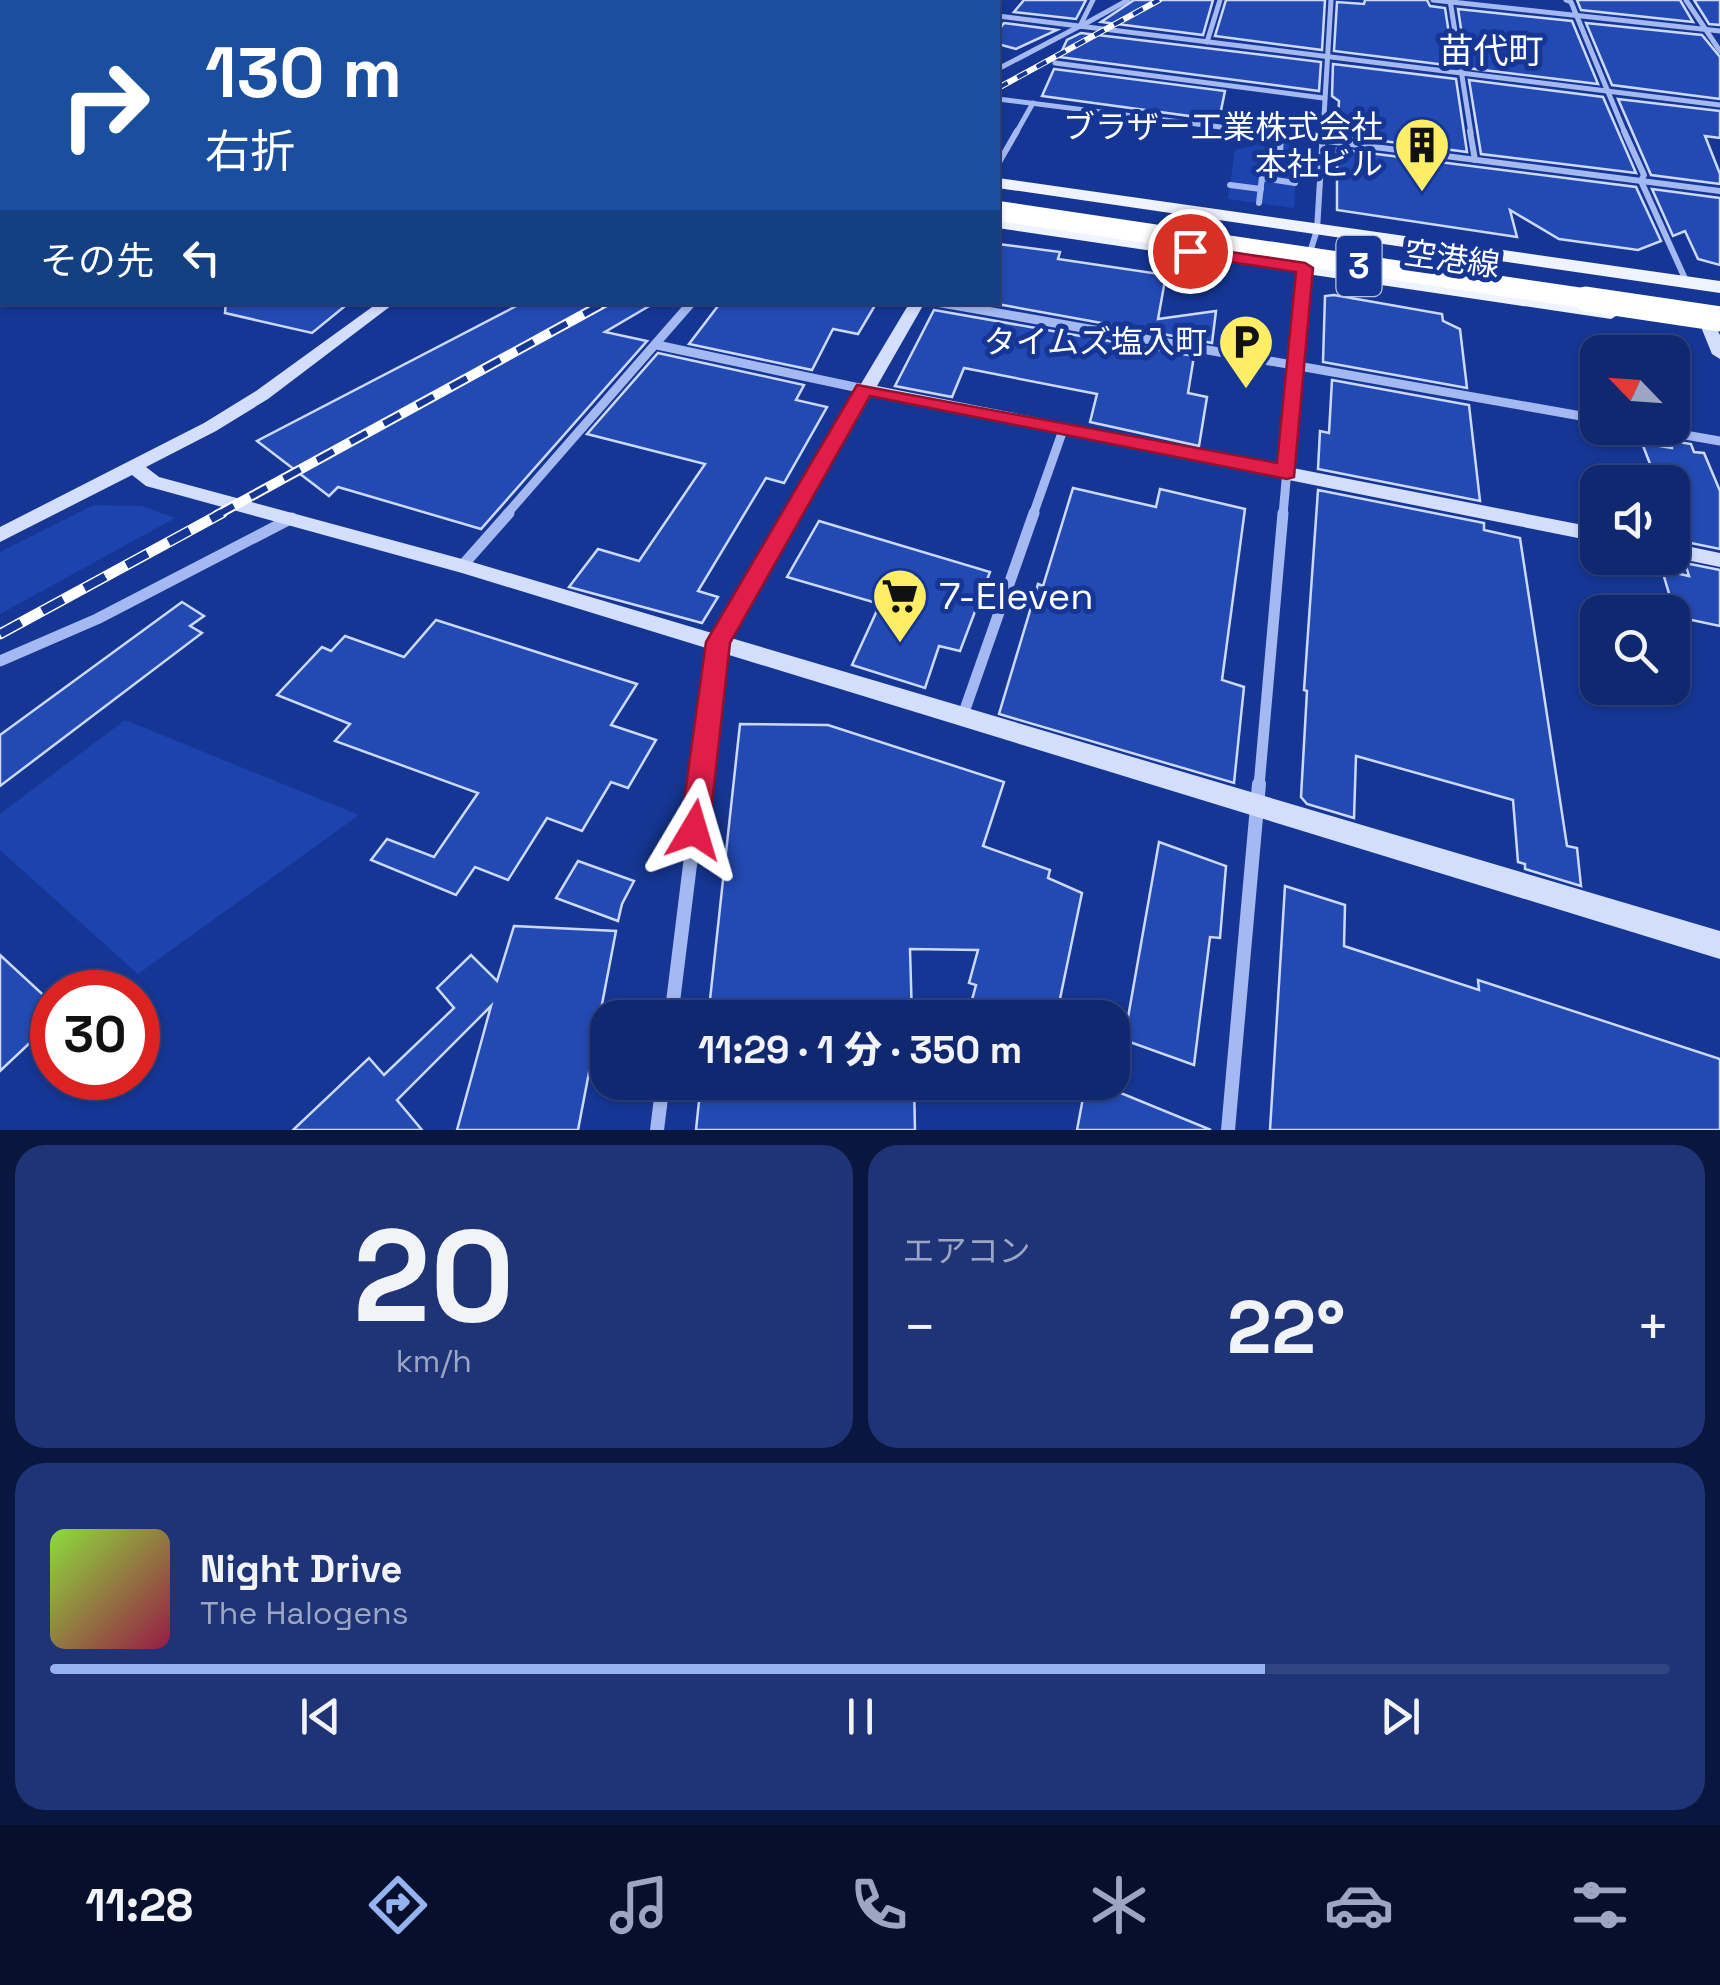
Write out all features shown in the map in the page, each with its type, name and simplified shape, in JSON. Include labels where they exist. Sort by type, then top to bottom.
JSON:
[{"type":"highway","name":"3","points":[[1000,198],[1720,305]]},
{"type":"highway","name":"3","points":[[1000,211],[1716,325]]},
{"type":"main road","name":"空港線","points":[[1000,183],[1720,288]]},
{"type":"main road","name":"空港線","points":[[1000,222],[1716,325]]},
{"type":"street","points":[[1080,26],[1094,0]]},
{"type":"street","points":[[1000,69],[1128,0]]},
{"type":"street","points":[[1207,42],[1220,0]]},
{"type":"street","points":[[1228,1130],[1305,268],[1317,230],[1332,0]]},
{"type":"street","points":[[1434,0],[1720,31]]},
{"type":"street","points":[[1566,0],[1572,2],[1605,90],[1644,175],[1641,182],[1687,283]]},
{"type":"street","points":[[1686,0],[1720,51]]},
{"type":"street","points":[[1450,1],[1476,160]]},
{"type":"street","points":[[1000,16],[1720,105]]},
{"type":"street","points":[[1055,63],[1323,98]]},
{"type":"street","points":[[1000,99],[1720,191]]},
{"type":"street","points":[[1000,161],[1034,103]]},
{"type":"street","points":[[1259,203],[1264,160],[1280,152],[1281,138]]},
{"type":"street","points":[[1262,178],[1296,182]]},
{"type":"street","points":[[1230,185],[1260,189]]},
{"type":"street","points":[[0,535],[135,468],[262,395],[386,305]]},
{"type":"street","points":[[462,566],[690,305]]},
{"type":"street","points":[[673,1000],[718,642],[916,305]]},
{"type":"street","points":[[953,305],[1580,416]]},
{"type":"street","points":[[1716,325],[1720,354]]},
{"type":"street","points":[[657,345],[1062,430],[1580,531]]},
{"type":"street","points":[[963,715],[1062,430]]},
{"type":"street","points":[[1690,436],[1720,441]]},
{"type":"street","points":[[135,468],[152,482],[462,566],[1720,945]]},
{"type":"street","points":[[0,661],[97,619],[292,518]]},
{"type":"street","points":[[1690,554],[1720,560]]},
{"type":"street","points":[[657,1130],[661,1100]]},
{"type":"shaded area","points":[[1257,135],[1298,139],[1294,208],[1228,199],[1235,150],[1253,146]]},
{"type":"shaded area","points":[[94,505],[142,506],[175,518],[0,614],[0,552]]},
{"type":"shaded area","points":[[125,720],[359,815],[144,970],[134,970],[0,850],[0,814]]},
{"type":"building","points":[[1024,0],[1086,0],[1076,19],[1014,12]]},
{"type":"building","points":[[1134,0],[1213,0],[1203,35],[1101,22]]},
{"type":"building","points":[[1226,0],[1325,0],[1322,50],[1215,36]]},
{"type":"building","points":[[1365,0],[1427,0],[1430,6],[1445,8],[1454,66],[1334,51],[1337,2],[1364,4]]},
{"type":"building","points":[[1577,0],[1680,0],[1693,22],[1581,10]]},
{"type":"building","points":[[1694,0],[1720,0],[1720,25],[1709,24]]},
{"type":"building","points":[[1458,9],[1572,21],[1598,84],[1467,68]]},
{"type":"building","points":[[1004,23],[1057,30],[1016,49],[1000,45]]},
{"type":"building","points":[[1586,23],[1702,35],[1720,57],[1720,99],[1612,85]]},
{"type":"building","points":[[1081,33],[1321,62],[1319,91],[1059,57],[1067,40]]},
{"type":"building","points":[[1333,64],[1456,79],[1467,152],[1337,135],[1339,101],[1332,96]]},
{"type":"building","points":[[1054,69],[1225,91],[1219,120],[1042,96]]},
{"type":"building","points":[[1469,80],[1603,97],[1636,173],[1481,154]]},
{"type":"building","points":[[1618,99],[1720,111],[1720,138],[1705,136],[1720,184],[1651,175]]},
{"type":"building","points":[[1337,149],[1636,187],[1661,241],[1638,250],[1559,239],[1510,210],[1517,237],[1337,210]]},
{"type":"building","points":[[1652,189],[1720,198],[1720,265],[1698,259],[1685,231],[1673,236]]},
{"type":"building","points":[[1000,244],[1060,252],[1058,259],[1166,275],[1158,319],[1216,311],[1212,343],[1000,305]]},
{"type":"building","points":[[1325,296],[1442,314],[1443,321],[1460,329],[1467,388],[1323,362]]},
{"type":"building","points":[[226,305],[346,305],[312,333],[225,313]]},
{"type":"building","points":[[518,305],[651,305],[605,332],[647,341],[481,529],[338,487],[329,496],[257,441]]},
{"type":"building","points":[[719,305],[875,305],[858,334],[833,329],[812,370],[689,344]]},
{"type":"building","points":[[934,310],[1194,356],[1188,393],[1207,397],[1199,446],[1090,422],[1097,394],[964,368],[952,397],[895,386]]},
{"type":"building","points":[[658,353],[804,385],[796,400],[827,407],[784,483],[766,478],[698,591],[718,597],[702,623],[569,587],[598,549],[639,561],[705,464],[587,434]]},
{"type":"building","points":[[1332,380],[1469,405],[1480,501],[1318,469],[1320,431],[1329,433]]},
{"type":"building","points":[[1690,444],[1694,452],[1704,453],[1720,491],[1720,549],[1690,543],[1690,465],[1650,465],[1643,445],[1672,448]]},
{"type":"building","points":[[1073,488],[1156,507],[1160,489],[1245,509],[1222,680],[1244,687],[1234,783],[999,714],[1038,584],[1043,586]]},
{"type":"building","points":[[1318,490],[1484,523],[1484,530],[1520,538],[1567,846],[1577,848],[1581,886],[1525,869],[1525,864],[1518,862],[1513,800],[1356,756],[1354,818],[1307,804],[1301,797]]},
{"type":"building","points":[[819,521],[990,572],[960,651],[939,646],[925,688],[852,665],[880,604],[787,577]]},
{"type":"building","points":[[1690,564],[1720,570],[1720,626],[1690,620],[1690,595],[1670,595],[1664,575],[1689,576]]},
{"type":"building","points":[[182,602],[204,616],[190,626],[202,633],[0,786],[0,735]]},
{"type":"building","points":[[436,620],[637,684],[611,725],[656,740],[628,788],[611,782],[582,831],[547,818],[508,880],[475,867],[456,895],[371,860],[387,839],[434,857],[478,793],[335,741],[350,724],[277,695],[322,647],[331,651],[345,636],[404,657]]},
{"type":"building","points":[[740,724],[828,725],[1004,782],[983,846],[1050,870],[1048,878],[1082,893],[1060,1000],[972,1000],[976,985],[969,983],[978,950],[910,949],[911,1000],[710,1000]]},
{"type":"building","points":[[1159,842],[1226,866],[1220,938],[1210,937],[1194,1065],[1130,1042],[1130,1006]]},
{"type":"building","points":[[578,861],[634,881],[618,921],[556,898]]},
{"type":"building","points":[[1285,886],[1345,905],[1344,946],[1479,990],[1478,980],[1720,1059],[1720,1130],[1270,1130]]},
{"type":"building","points":[[514,926],[616,931],[603,1000],[590,1000],[590,1067],[578,1130],[457,1130],[491,1006],[397,1100],[422,1130],[293,1130],[369,1058],[384,1075],[454,1008],[437,988],[471,955],[497,981]]},
{"type":"building","points":[[0,955],[30,983],[30,1043],[0,1071]]},
{"type":"building","points":[[1130,1097],[1211,1130],[1077,1130],[1083,1100],[1130,1100]]},
{"type":"building","points":[[699,1100],[914,1100],[915,1130],[696,1130]]},
{"type":"railway","points":[[1000,87],[1159,0]]},
{"type":"railway","points":[[217,515],[601,305]]},
{"type":"railway","points":[[0,634],[222,513]]},
{"type":"place","name":"ブラザー工業株式会社 本社ビル","points":[[1422,194]]},
{"type":"place","name":"タイムズ塩入町","points":[[1246,391]]},
{"type":"place","name":"7-Eleven","points":[[900,645]]},
{"type":"district","name":"苗代町","points":[[1491,51]]},
{"type":"route","points":[[694,830],[718,642],[864,390],[1287,472],[1305,268],[1190,251]]}]
